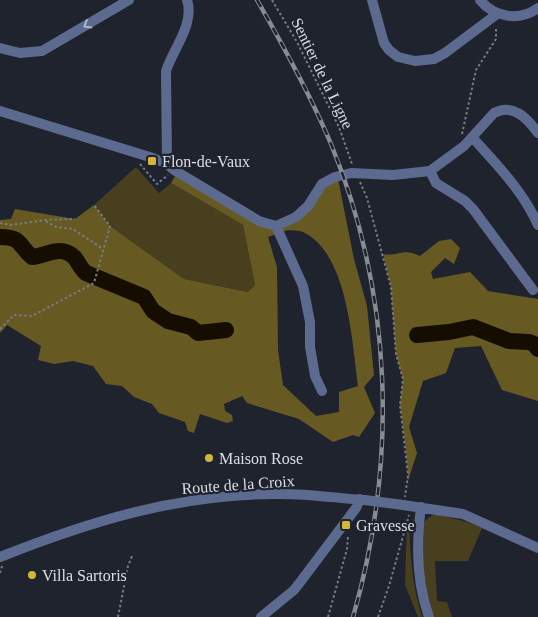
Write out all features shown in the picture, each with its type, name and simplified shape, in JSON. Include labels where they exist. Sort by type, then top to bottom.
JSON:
[{"type":"street","points":[[0,48],[20,53],[42,51],[129,0]]},
{"type":"street","points":[[170,167],[166,71],[187,21],[189,13],[187,0]]},
{"type":"street","points":[[372,0],[384,43],[398,57],[415,61],[434,59],[445,53],[497,14]]},
{"type":"street","points":[[480,0],[497,14],[513,17],[528,14],[538,8]]},
{"type":"street","points":[[0,111],[153,158],[259,221],[276,226],[296,217],[308,206],[322,184],[335,177],[351,173],[393,174],[430,172],[464,146],[494,113],[502,110],[517,112],[538,133]]},
{"type":"street","points":[[472,137],[518,190],[538,225]]},
{"type":"street","points":[[430,172],[436,183],[474,208],[533,290]]},
{"type":"street","points":[[276,226],[303,286],[310,322],[310,347],[315,376],[322,391]]},
{"type":"street","name":"Route de la Croix","points":[[0,557],[96,522],[133,512],[192,500],[273,494],[302,494],[363,500],[404,501],[421,507],[463,514],[538,548]]},
{"type":"street","points":[[261,617],[294,590],[363,500]]},
{"type":"street","points":[[421,507],[418,559],[420,580],[429,617]]},
{"type":"path","name":"Sentier de la Ligne","points":[[272,0],[297,42],[339,127],[349,157]]},
{"type":"path","points":[[464,146],[461,138],[476,70],[496,39],[496,29]]},
{"type":"path","points":[[140,164],[157,184],[170,167]]},
{"type":"path","points":[[356,173],[367,198],[391,287],[396,354],[403,379],[400,405],[408,475],[404,501]]},
{"type":"path","points":[[0,329],[14,315],[32,316],[94,283],[110,226],[94,205]]},
{"type":"path","points":[[0,223],[11,225],[45,220],[75,219]]},
{"type":"path","points":[[45,220],[56,227],[73,229],[104,249]]},
{"type":"path","points":[[378,617],[389,586],[409,515]]},
{"type":"path","points":[[328,617],[346,549],[347,537]]},
{"type":"path","points":[[118,617],[128,566],[132,556]]},
{"type":"shaded area","points":[[136,167],[159,193],[171,183],[243,225],[255,285],[248,292],[184,279],[110,226],[94,205]]},
{"type":"shaded area","points":[[175,176],[276,226],[296,217],[318,191],[338,179],[354,259],[367,306],[374,375],[364,387],[375,413],[359,437],[353,435],[333,442],[299,419],[247,403],[242,396],[224,404],[225,411],[232,415],[233,421],[227,423],[200,414],[194,433],[188,431],[185,422],[159,413],[152,404],[134,397],[122,386],[106,384],[93,366],[73,361],[54,364],[38,360],[41,346],[7,325],[0,333],[0,220],[11,219],[15,209],[75,219],[94,205],[110,226],[184,279],[248,292],[255,285],[243,225],[171,183]],"holes":[[[288,230],[303,232],[318,243],[330,259],[339,278],[350,323],[358,386],[339,392],[339,412],[316,416],[283,385],[278,350],[277,267],[268,237]]]},
{"type":"shaded area","points":[[451,239],[460,248],[454,264],[445,258],[431,272],[433,279],[470,272],[488,291],[538,299],[538,401],[502,390],[481,346],[455,348],[446,373],[423,381],[409,427],[417,453],[407,484],[406,450],[400,405],[403,379],[396,354],[391,287],[383,254],[409,252],[420,256],[439,241]]},
{"type":"shaded area","points":[[436,514],[482,528],[468,561],[435,561],[437,601],[447,602],[452,617],[434,617],[423,570],[421,545],[424,524],[426,520]]},
{"type":"shaded area","points":[[409,519],[412,569],[422,617],[418,617],[405,585],[407,524]]},
{"type":"waterway","points":[[0,237],[16,240],[32,257],[58,251],[69,253],[86,273],[144,297],[153,311],[168,321],[191,327],[198,333],[226,330]]},
{"type":"waterway","points":[[417,335],[449,332],[473,327],[509,341],[529,342],[538,349]]},
{"type":"railway","points":[[257,0],[296,71],[331,144],[352,201],[367,260],[377,319],[382,379],[382,439],[377,499],[368,558],[353,617]]},
{"type":"place","name":"Flon-de-Vaux","points":[[152,161]]},
{"type":"place","name":"Maison Rose","points":[[209,458]]},
{"type":"place","name":"Gravesse","points":[[346,525]]},
{"type":"place","name":"Villa Sartoris","points":[[32,575]]}]
